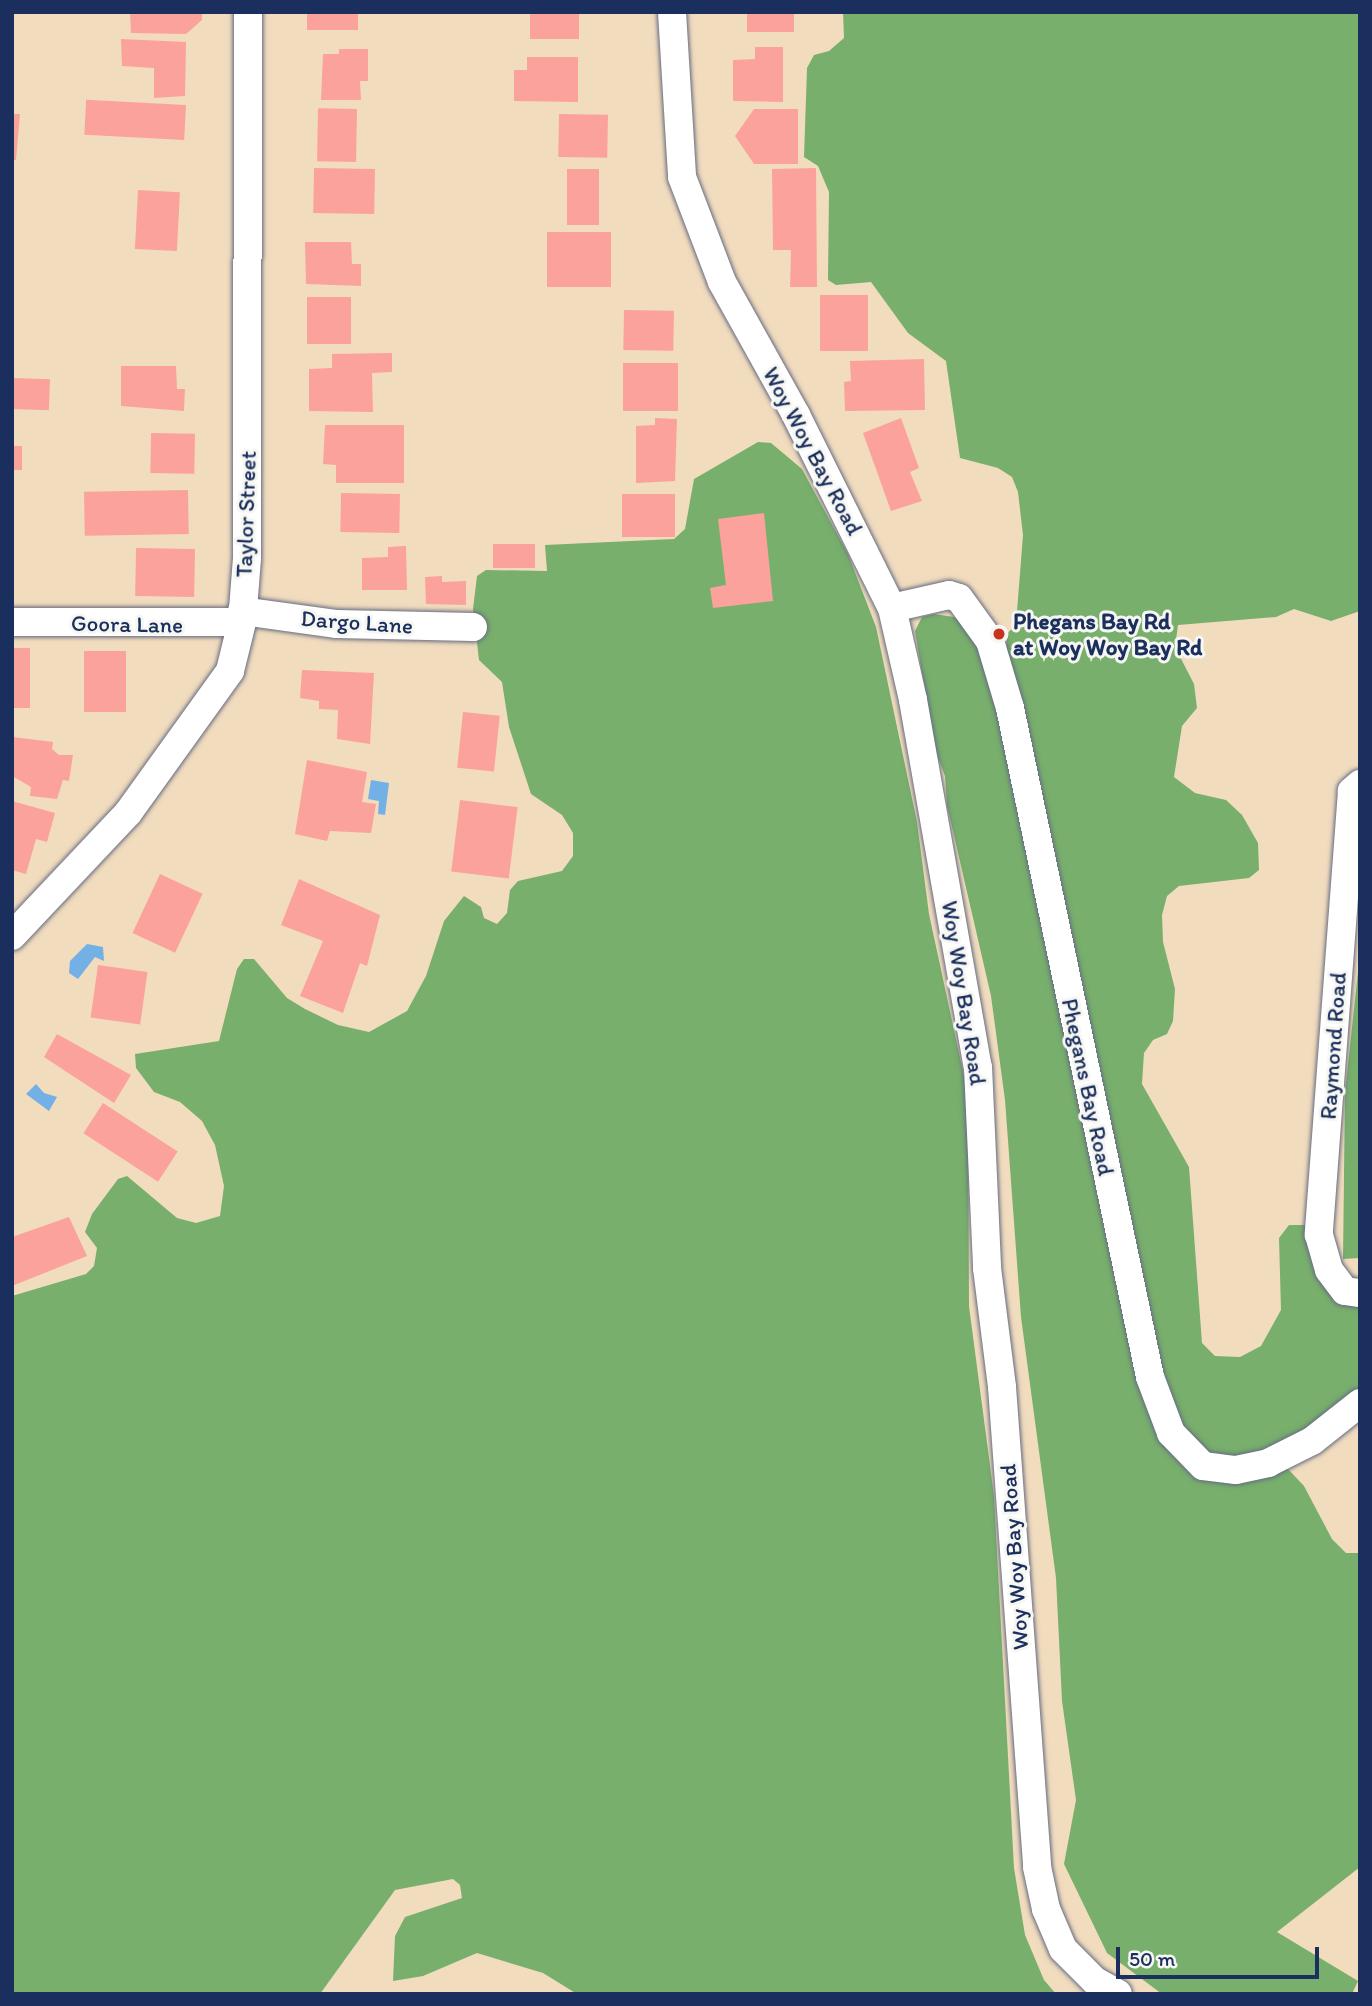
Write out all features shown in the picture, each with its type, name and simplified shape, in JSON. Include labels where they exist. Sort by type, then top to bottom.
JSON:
[{"type":"street","name":"Taylor Street","points":[[12,936],[128,813],[226,681],[242,616],[248,468],[248,12]]},
{"type":"street","name":"Woy Woy Bay Road","points":[[672,12],[682,177],[722,282],[820,462],[892,608],[913,701],[978,1067],[987,1268],[1002,1387],[1037,1867],[1046,1909],[1063,1949],[1095,1981],[1118,1994]]},
{"type":"street","name":"Phegans Bay Road","points":[[892,608],[949,595],[959,598],[990,641],[1010,708],[1147,1364],[1171,1433],[1203,1466],[1236,1470],[1268,1463],[1312,1441],[1360,1403]]},
{"type":"street","name":"Goora Lane","points":[[12,622],[242,616]]},
{"type":"street","name":"Dargo Lane","points":[[242,616],[337,624],[473,627]]},
{"type":"street","name":"Raymond Road","points":[[1360,784],[1352,791],[1319,1235],[1328,1270],[1345,1291],[1360,1293]]},
{"type":"green space","points":[[843,12],[1360,12],[1360,611],[1331,621],[1294,609],[1276,617],[1178,625],[1175,647],[1194,684],[1197,708],[1182,726],[1174,777],[1195,793],[1226,800],[1242,815],[1258,843],[1259,870],[1249,878],[1179,886],[1167,896],[1162,915],[1163,942],[1175,989],[1173,1021],[1167,1034],[1153,1040],[1144,1053],[1142,1084],[1189,1167],[1202,1343],[1215,1356],[1240,1357],[1261,1346],[1281,1310],[1279,1238],[1289,1225],[1308,1225],[1360,1305],[1360,1388],[1295,1438],[1232,1461],[1208,1457],[1180,1430],[1160,1375],[1006,665],[1007,634],[1016,624],[1023,535],[1018,492],[1012,477],[998,468],[960,458],[946,361],[908,333],[871,282],[836,285],[828,280],[829,192],[818,166],[804,157],[807,68],[814,55],[829,51],[844,38]]},
{"type":"green space","points":[[758,442],[771,443],[802,469],[848,554],[876,627],[917,822],[929,914],[968,1095],[969,1306],[994,1496],[1014,1868],[1025,1935],[1044,1980],[1056,1994],[577,1994],[543,1973],[477,1953],[423,1976],[393,1981],[395,1936],[405,1917],[462,1898],[460,1885],[453,1879],[395,1890],[320,1994],[12,1994],[12,1296],[86,1274],[94,1266],[97,1248],[85,1232],[92,1214],[118,1179],[127,1176],[177,1218],[196,1223],[220,1216],[224,1186],[215,1145],[202,1121],[180,1102],[154,1092],[136,1068],[135,1054],[219,1041],[237,969],[244,959],[254,959],[287,998],[305,1009],[338,1025],[369,1032],[407,1011],[426,976],[444,921],[464,896],[481,907],[484,918],[497,924],[507,913],[510,890],[518,881],[562,871],[573,856],[573,833],[562,815],[531,794],[509,727],[502,682],[479,660],[473,609],[477,576],[486,570],[547,571],[545,545],[674,539],[685,529],[694,479]]},
{"type":"green space","points":[[934,614],[954,617],[969,626],[983,651],[1165,1441],[1267,1474],[1288,1469],[1304,1486],[1332,1539],[1346,1553],[1360,1553],[1360,1867],[1277,1932],[1358,1981],[1352,1994],[1162,1994],[1107,1953],[1064,1864],[1076,1800],[1062,1701],[1056,1578],[1021,1317],[1005,1100],[991,996],[947,805],[945,776],[935,750],[915,631],[922,617]]},
{"type":"green space","points":[[1360,953],[1360,1258],[1343,1259],[1345,1093]]},
{"type":"water","points":[[371,780],[389,783],[385,815],[378,814],[379,801],[368,799]]},
{"type":"water","points":[[87,944],[103,947],[104,961],[95,957],[78,979],[69,973],[70,961]]},
{"type":"water","points":[[36,1084],[44,1093],[57,1097],[49,1111],[26,1094]]},
{"type":"building","points":[[130,12],[202,12],[202,20],[186,34],[131,33]]},
{"type":"building","points":[[307,12],[358,12],[358,30],[307,30]]},
{"type":"building","points":[[530,12],[579,12],[579,39],[530,39]]},
{"type":"building","points":[[747,12],[794,12],[794,32],[747,32]]},
{"type":"building","points":[[121,39],[186,42],[185,96],[154,98],[154,68],[122,66]]},
{"type":"building","points":[[755,47],[783,47],[783,102],[733,101],[733,60],[755,59]]},
{"type":"building","points":[[339,49],[368,49],[368,81],[360,81],[361,100],[321,100],[323,54],[339,54]]},
{"type":"building","points":[[527,57],[578,57],[578,102],[514,101],[514,70],[527,70]]},
{"type":"building","points":[[86,100],[186,105],[184,140],[84,135]]},
{"type":"building","points":[[318,108],[357,109],[356,162],[317,161]]},
{"type":"building","points":[[754,109],[798,109],[798,164],[754,164],[735,136]]},
{"type":"building","points":[[12,114],[20,114],[16,160],[12,160]]},
{"type":"building","points":[[559,114],[608,115],[607,158],[558,157]]},
{"type":"building","points":[[314,168],[375,169],[374,214],[313,213]]},
{"type":"building","points":[[816,168],[817,287],[790,287],[791,250],[773,250],[772,169]]},
{"type":"building","points":[[567,169],[599,169],[599,225],[567,225]]},
{"type":"building","points":[[138,190],[180,192],[177,251],[135,249]]},
{"type":"building","points":[[547,232],[611,232],[611,287],[547,287]]},
{"type":"building","points":[[305,242],[351,242],[352,264],[361,264],[361,286],[306,284]]},
{"type":"building","points":[[820,295],[868,295],[868,351],[820,351]]},
{"type":"building","points":[[307,297],[351,297],[351,344],[307,344]]},
{"type":"building","points":[[624,310],[674,311],[673,351],[623,350]]},
{"type":"building","points":[[392,353],[392,372],[372,373],[373,412],[309,411],[309,369],[332,368],[332,354]]},
{"type":"building","points":[[924,359],[925,410],[845,411],[844,382],[851,381],[850,361]]},
{"type":"building","points":[[623,363],[678,363],[678,411],[623,411]]},
{"type":"building","points":[[121,366],[176,366],[177,389],[185,389],[184,411],[121,406]]},
{"type":"building","points":[[12,378],[50,379],[49,410],[12,409]]},
{"type":"building","points":[[655,418],[677,419],[675,481],[636,483],[636,426],[655,425]]},
{"type":"building","points":[[901,418],[919,468],[910,472],[922,501],[891,511],[863,433]]},
{"type":"building","points":[[325,425],[404,425],[404,483],[336,483],[336,465],[323,464]]},
{"type":"building","points":[[151,433],[195,434],[194,474],[150,473]]},
{"type":"building","points":[[12,446],[22,446],[22,470],[12,470]]},
{"type":"building","points":[[188,490],[189,534],[85,536],[84,492]]},
{"type":"building","points":[[341,493],[400,494],[399,533],[340,532]]},
{"type":"building","points":[[622,494],[675,494],[675,537],[622,537]]},
{"type":"building","points":[[764,513],[773,601],[713,608],[710,588],[726,585],[718,519]]},
{"type":"building","points":[[493,544],[535,544],[535,568],[493,568]]},
{"type":"building","points":[[406,546],[407,590],[362,590],[362,558],[388,557],[388,547]]},
{"type":"building","points":[[136,548],[195,549],[194,597],[135,596]]},
{"type":"building","points":[[442,576],[442,582],[466,581],[466,605],[426,604],[425,577]]},
{"type":"building","points":[[12,648],[30,648],[30,708],[12,708]]},
{"type":"building","points":[[84,651],[126,651],[126,712],[84,712]]},
{"type":"building","points":[[302,670],[374,673],[370,744],[337,739],[338,710],[319,709],[319,701],[300,698]]},
{"type":"building","points":[[463,712],[500,716],[494,772],[457,768]]},
{"type":"building","points":[[13,737],[53,742],[52,749],[59,755],[73,755],[69,781],[63,780],[57,799],[30,796],[31,787],[12,776]]},
{"type":"building","points":[[307,760],[367,772],[362,802],[376,804],[371,833],[330,831],[327,841],[295,834]]},
{"type":"building","points":[[460,800],[518,807],[509,879],[451,871]]},
{"type":"building","points":[[12,801],[55,813],[47,842],[36,839],[26,874],[12,870]]},
{"type":"building","points":[[160,874],[203,894],[175,953],[133,933]]},
{"type":"building","points":[[299,879],[380,915],[367,966],[360,963],[343,1013],[300,996],[323,941],[281,925]]},
{"type":"building","points":[[98,965],[148,972],[140,1024],[91,1017]]},
{"type":"building","points":[[57,1034],[131,1075],[114,1103],[44,1057]]},
{"type":"building","points":[[103,1103],[178,1151],[158,1182],[83,1133]]},
{"type":"building","points":[[69,1217],[87,1256],[12,1286],[12,1237]]},
{"type":"place","name":"Phegans Bay Rd at Woy Woy Bay Rd","points":[[999,634]]}]
